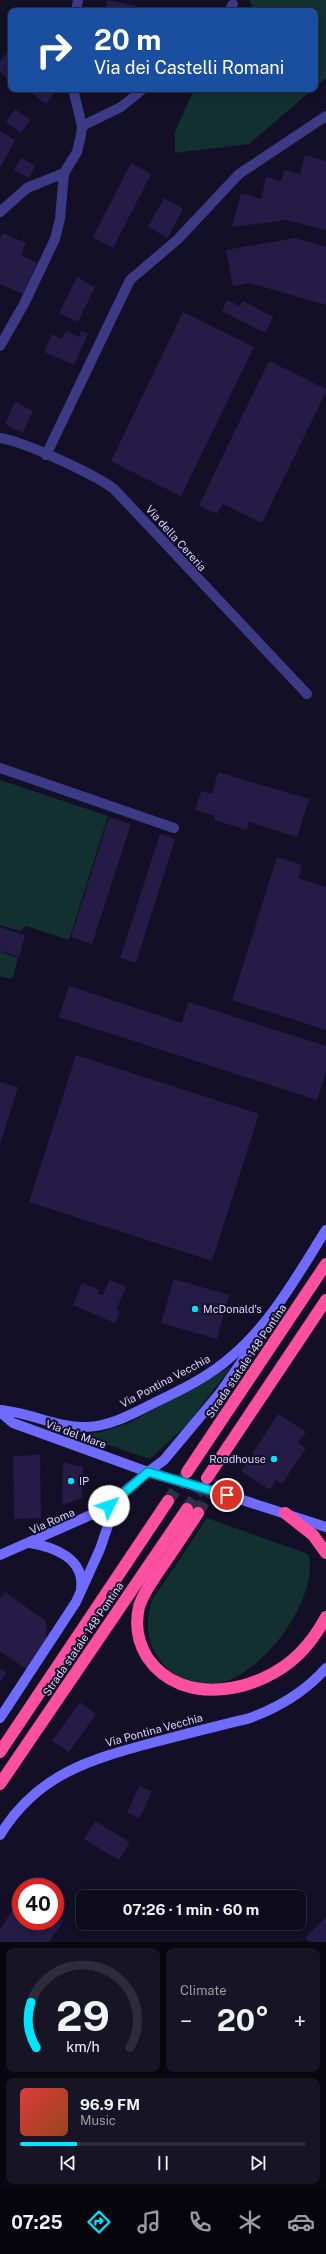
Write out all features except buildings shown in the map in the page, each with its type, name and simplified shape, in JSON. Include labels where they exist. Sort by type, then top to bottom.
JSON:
[{"type":"highway","name":"Strada statale 148 Pontina","points":[[188,1472],[326,1264]]},
{"type":"highway","points":[[211,1479],[243,1426],[326,1300]]},
{"type":"highway","name":"Strada statale 148 Pontina","points":[[0,1752],[168,1501]]},
{"type":"highway","name":"Strada statale 148 Pontina","points":[[0,1784],[192,1510],[146,1592],[139,1609],[138,1630],[142,1646],[149,1659],[164,1675],[188,1686],[217,1690],[258,1680],[299,1654],[314,1638],[326,1617]]},
{"type":"highway","points":[[285,1514],[313,1535],[326,1553]]},
{"type":"street","points":[[0,346],[24,304],[52,246],[60,219],[64,173],[77,152],[82,126],[74,92]]},
{"type":"street","points":[[82,126],[121,107],[139,92]]},
{"type":"street","points":[[46,455],[130,280],[140,270],[158,258],[177,240],[242,171],[266,158],[326,116]]},
{"type":"street","points":[[0,212],[28,188],[64,173]]},
{"type":"street","name":"Via della Cereria","points":[[0,438],[46,455],[102,481],[114,489],[307,694]]},
{"type":"street","points":[[0,768],[174,828]]},
{"type":"street","name":"Via Pontina Vecchia","points":[[0,1411],[17,1411],[75,1426],[85,1427],[109,1423],[169,1396],[217,1368],[233,1356],[269,1318],[326,1230]]},
{"type":"street","name":"Via Roma","points":[[0,1555],[87,1519],[117,1499],[164,1460],[208,1408],[246,1356],[269,1318]]},
{"type":"street","name":"Via del Mare","points":[[0,1411],[13,1423],[148,1472],[227,1495],[326,1527]]},
{"type":"street","points":[[0,1718],[76,1602],[100,1548],[117,1499]]},
{"type":"street","points":[[30,1543],[56,1550],[76,1565],[82,1582],[76,1602]]},
{"type":"street","name":"Via Pontina Vecchia","points":[[0,1835],[18,1810],[31,1797],[65,1772],[105,1755],[247,1718],[268,1711],[299,1693],[326,1668]]},
{"type":"green space","points":[[250,0],[326,0],[326,78],[318,85],[318,8],[252,8]]},
{"type":"green space","points":[[193,92],[310,92],[249,144],[175,153],[175,132]]},
{"type":"green space","points":[[0,780],[108,816],[69,940],[26,926],[20,931],[0,925]]},
{"type":"green space","points":[[0,952],[18,958],[13,977],[10,979],[0,976]]},
{"type":"green space","points":[[232,1366],[187,1425],[150,1459],[76,1434],[97,1433],[129,1423]]},
{"type":"green space","points":[[207,1518],[308,1554],[309,1576],[301,1604],[284,1632],[262,1658],[237,1676],[209,1685],[182,1680],[157,1656],[153,1650],[148,1628],[150,1605],[153,1598]]},
{"type":"tunnel","points":[[168,1501],[187,1473]]},
{"type":"tunnel","points":[[187,1509],[207,1478]]},
{"type":"tunnel","points":[[198,1513],[215,1480]]},
{"type":"place","name":"McDonald's","points":[[195,1309]]},
{"type":"place","name":"Roadhouse","points":[[274,1459]]},
{"type":"place","name":"IP","points":[[71,1481]]},
{"type":"route","points":[[109,1506],[148,1472],[227,1495]]}]
